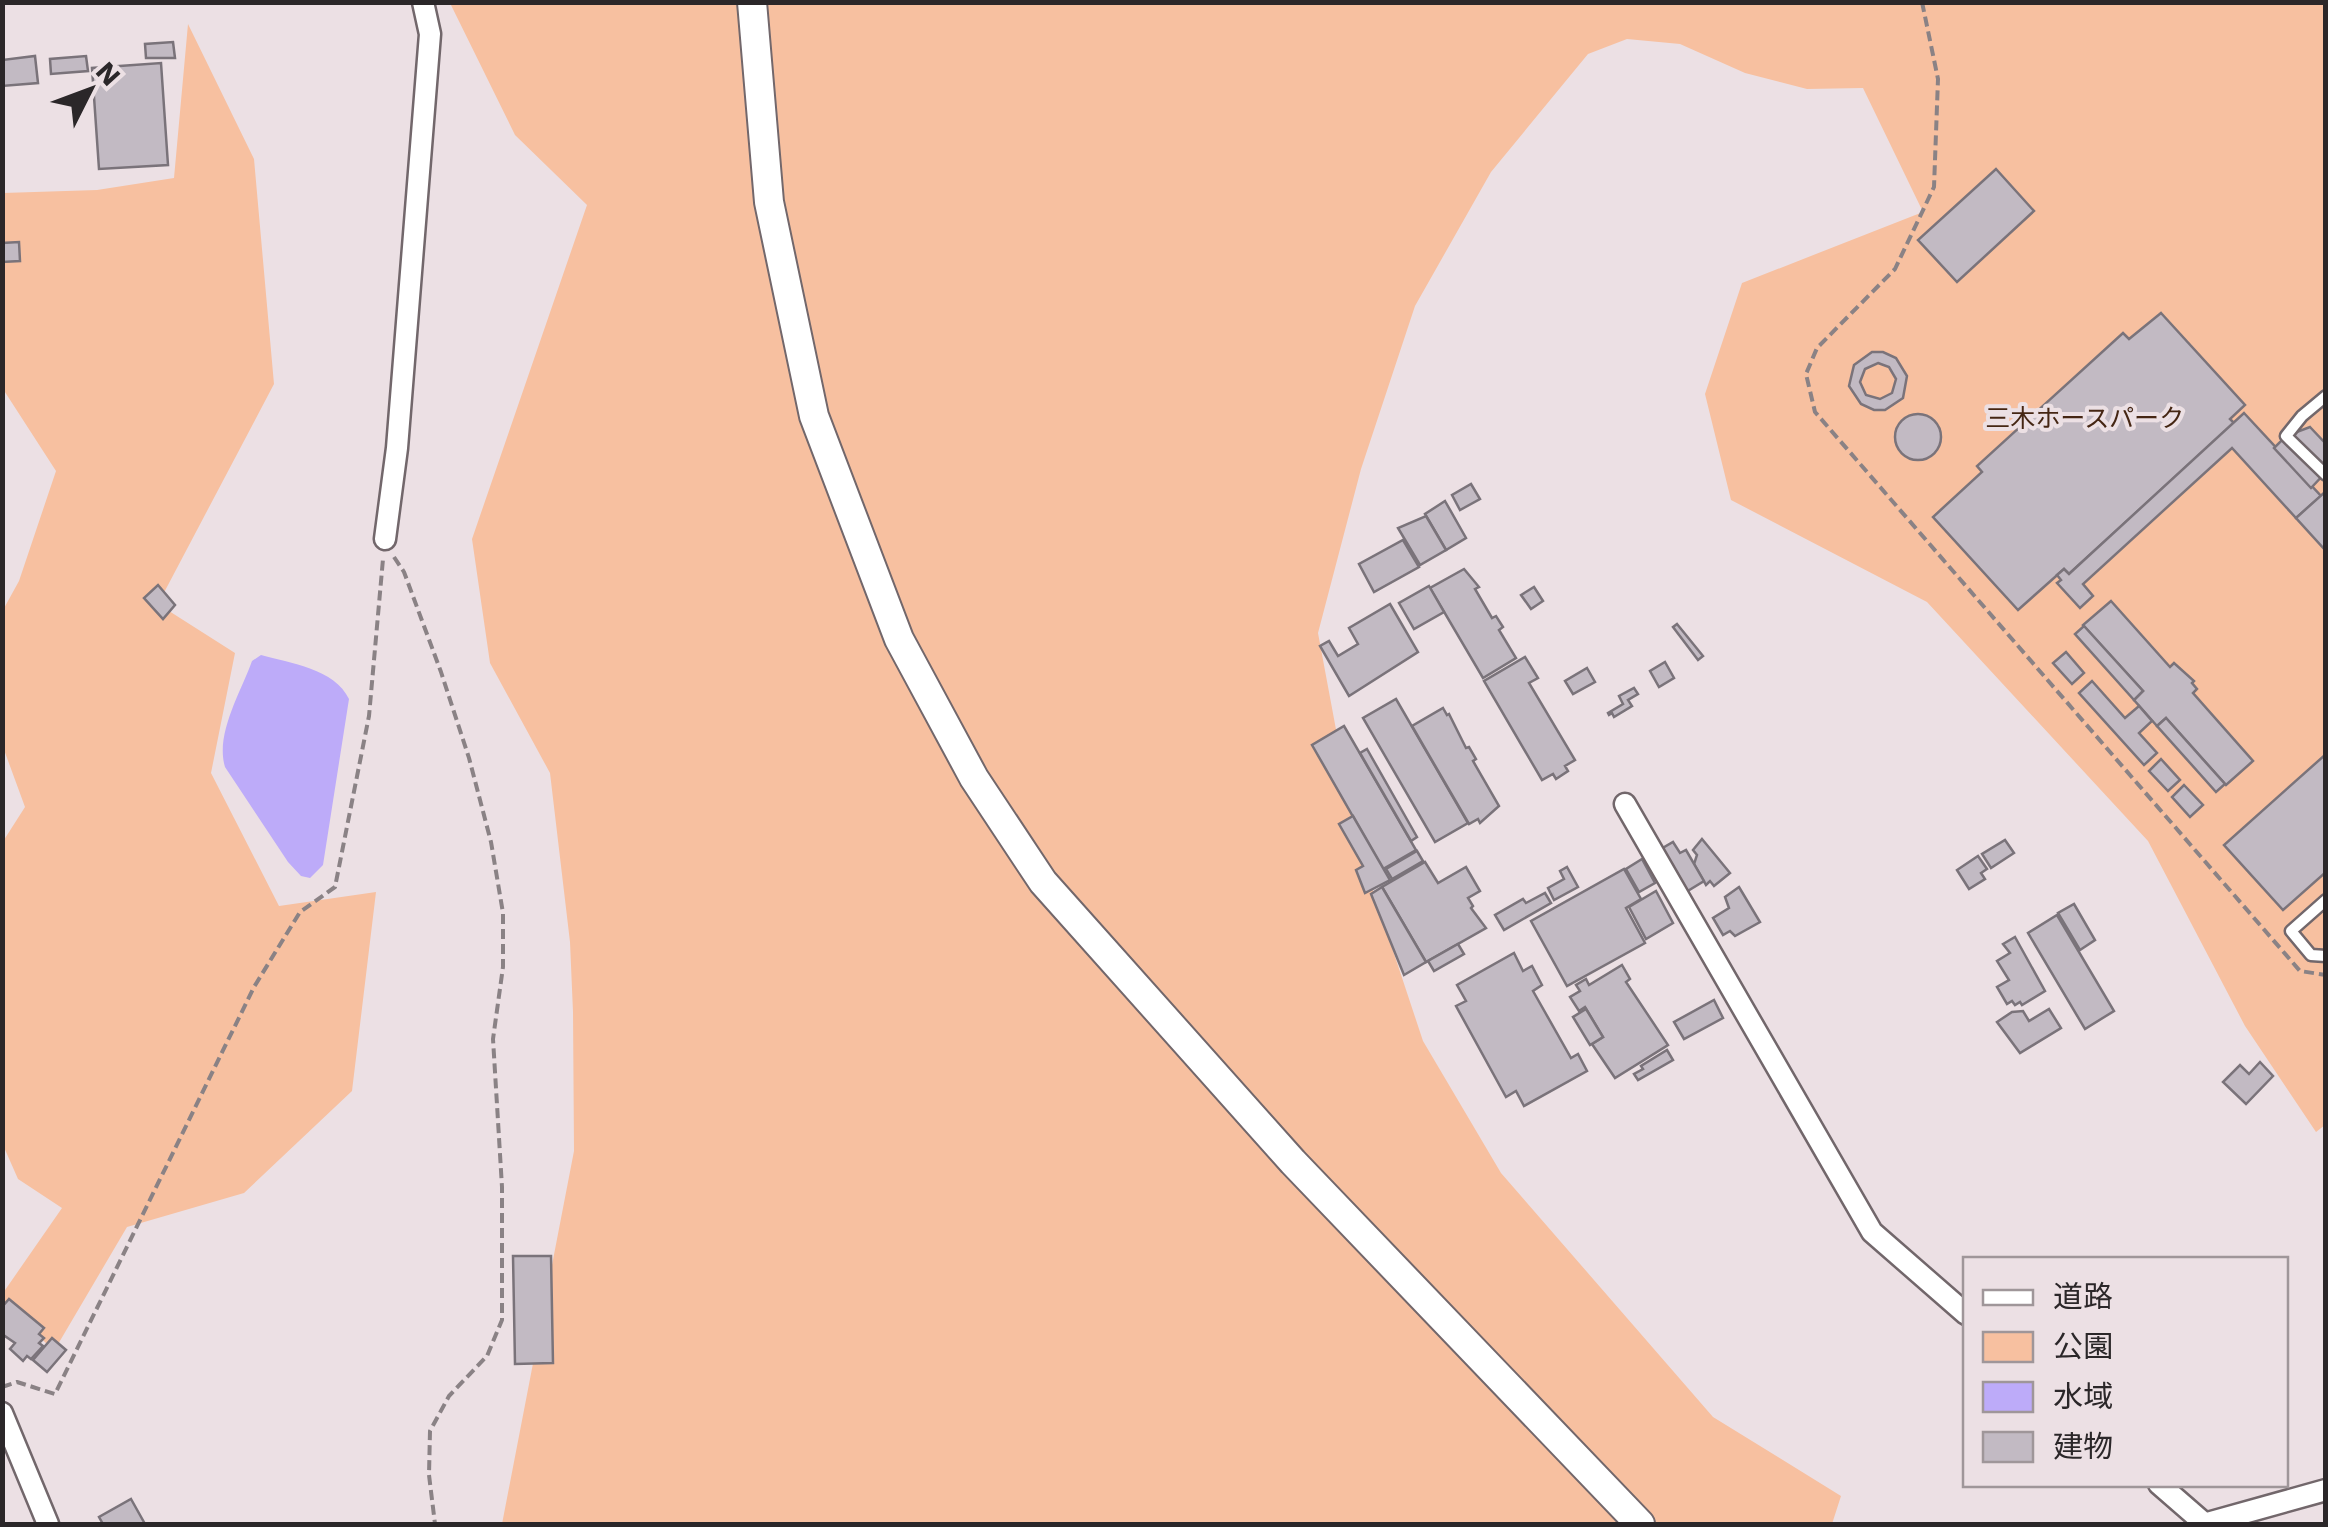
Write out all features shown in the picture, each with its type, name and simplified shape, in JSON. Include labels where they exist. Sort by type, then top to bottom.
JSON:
[{"type":"street","points":[[384,540],[396,448],[430,34],[423,2]]},
{"type":"street","points":[[752,2],[769,202],[814,416],[898,639],[974,778],[1043,882],[1293,1162],[1640,1524]]},
{"type":"street","points":[[1625,804],[1872,1232],[1963,1311]]},
{"type":"street","points":[[2,1413],[48,1524]]},
{"type":"street","points":[[2163,1487],[2204,1524],[2326,1490]]},
{"type":"lane","points":[[2326,396],[2286,436],[2326,476]]},
{"type":"lane","points":[[2326,900],[2291,932],[2312,955],[2326,956]]},
{"type":"path","points":[[1922,2],[1938,79],[1934,187],[1895,270],[1817,348],[1806,374],[1814,412],[2300,971],[2326,975]]},
{"type":"path","points":[[2,1388],[17,1382],[54,1394],[254,986],[300,912],[335,887],[369,716],[384,540]]},
{"type":"path","points":[[384,540],[404,572],[458,724],[492,842],[503,913],[502,967],[493,1039],[502,1187],[502,1320],[486,1356],[449,1396],[430,1431],[435,1524]]},
{"type":"green space","name":"三木ホースパーク","points":[[450,3],[2325,3],[2325,1125],[2316,1132],[2245,1026],[2148,841],[1927,602],[1731,500],[1705,394],[1742,283],[1923,212],[1863,88],[1807,89],[1745,73],[1680,44],[1627,39],[1588,54],[1491,172],[1415,306],[1361,469],[1318,633],[1357,842],[1423,1041],[1501,1173],[1713,1417],[1841,1496],[1832,1524],[502,1524],[574,1151],[573,1012],[570,942],[550,773],[490,663],[472,539],[587,205],[515,135]]},
{"type":"green space","points":[[188,24],[254,159],[274,384],[158,604],[235,653],[211,773],[279,906],[376,892],[352,1091],[244,1193],[127,1227],[54,1351],[3,1301],[3,1293],[62,1208],[18,1179],[3,1145],[2,843],[25,807],[3,747],[3,610],[19,581],[56,471],[3,389],[3,193],[97,190],[174,178]]},
{"type":"water","points":[[261,655],[323,674],[349,699],[323,865],[310,878],[301,876],[288,862],[225,767],[223,741],[231,713],[252,661]]},
{"type":"building","points":[[173,42],[175,58],[146,58],[145,44]]},
{"type":"building","points":[[35,56],[38,83],[2,86],[2,60]]},
{"type":"building","points":[[86,56],[88,71],[51,74],[50,59]]},
{"type":"building","points":[[161,63],[168,165],[99,169],[92,68]]},
{"type":"building","points":[[1996,169],[2034,211],[1957,282],[1918,240]]},
{"type":"building","points":[[19,242],[20,261],[2,262],[2,243]]},
{"type":"building","points":[[2161,313],[2245,405],[2230,419],[2234,423],[2069,574],[2064,569],[2018,610],[1933,517],[1982,472],[1977,466],[2123,333],[2129,339]]},
{"type":"building","points":[[1872,352],[1896,358],[1907,376],[1903,398],[1885,410],[1861,404],[1849,386],[1854,365]],"holes":[[[1878,363],[1889,367],[1896,379],[1892,393],[1880,399],[1866,395],[1860,382],[1865,369]]]},
{"type":"building","points":[[2244,413],[2321,496],[2296,518],[2232,448],[2083,584],[2093,596],[2080,608],[2057,583],[2061,580],[2057,575],[2064,569],[2069,574]]},
{"type":"building","points":[[1918,414],[1934,421],[1941,437],[1934,453],[1918,460],[1902,453],[1895,437],[1902,421]]},
{"type":"building","points":[[2310,427],[2326,444],[2326,472],[2311,488],[2274,448],[2286,436]]},
{"type":"building","points":[[1471,484],[1480,499],[1460,510],[1452,495]]},
{"type":"building","points":[[2326,491],[2326,551],[2296,518]]},
{"type":"building","points":[[1445,501],[1466,538],[1446,550],[1425,514]]},
{"type":"building","points":[[1426,516],[1446,550],[1420,565],[1398,528]]},
{"type":"building","points":[[1403,540],[1419,567],[1374,592],[1359,564]]},
{"type":"building","points":[[1464,569],[1479,587],[1475,589],[1492,618],[1496,616],[1503,627],[1499,630],[1516,658],[1483,678],[1430,588]]},
{"type":"building","points":[[158,585],[175,605],[163,619],[144,598]]},
{"type":"building","points":[[1429,586],[1444,612],[1414,629],[1399,603]]},
{"type":"building","points":[[1534,587],[1543,601],[1531,609],[1521,595]]},
{"type":"building","points":[[2111,601],[2170,667],[2174,663],[2194,681],[2197,689],[2193,693],[2253,761],[2226,785],[2166,718],[2157,726],[2134,700],[2143,691],[2083,625]]},
{"type":"building","points":[[1390,604],[1418,652],[1349,696],[1320,646],[1329,641],[1338,656],[1358,644],[1349,628]]},
{"type":"building","points":[[1677,624],[1703,656],[1698,660],[1673,627]]},
{"type":"building","points":[[2084,626],[2143,691],[2134,700],[2075,634]]},
{"type":"building","points":[[2066,652],[2084,673],[2072,684],[2053,663]]},
{"type":"building","points":[[1525,657],[1538,678],[1529,683],[1575,760],[1556,779],[1553,774],[1542,780],[1484,681]]},
{"type":"building","points":[[1665,662],[1674,678],[1659,687],[1650,671]]},
{"type":"building","points":[[1587,668],[1595,682],[1573,694],[1565,681]]},
{"type":"building","points":[[2092,681],[2125,718],[2139,706],[2152,721],[2139,733],[2157,753],[2144,765],[2079,693]]},
{"type":"building","points":[[1634,688],[1638,694],[1628,700],[1632,706],[1614,717],[1609,715],[1623,704],[1619,696]]},
{"type":"building","points":[[1396,699],[1468,823],[1435,842],[1363,718]]},
{"type":"building","points":[[1443,708],[1476,759],[1473,761],[1499,806],[1480,823],[1478,819],[1469,824],[1412,726]]},
{"type":"building","points":[[2166,718],[2225,784],[2216,792],[2157,726]]},
{"type":"building","points":[[1344,726],[1416,850],[1383,869],[1312,745]]},
{"type":"building","points":[[1367,749],[1417,837],[1411,841],[1360,753]]},
{"type":"building","points":[[2326,754],[2326,872],[2283,910],[2224,845]]},
{"type":"building","points":[[2161,759],[2180,780],[2168,791],[2149,771]]},
{"type":"building","points":[[2184,785],[2203,805],[2190,817],[2172,797]]},
{"type":"building","points":[[1353,816],[1390,880],[1365,893],[1356,870],[1363,866],[1339,824]]},
{"type":"building","points":[[1702,839],[1730,873],[1714,886],[1710,881],[1706,885],[1694,864],[1697,855],[1693,850]]},
{"type":"building","points":[[2005,840],[2014,853],[1991,868],[1982,854]]},
{"type":"building","points":[[1673,842],[1680,853],[1686,850],[1704,881],[1686,892],[1661,849]]},
{"type":"building","points":[[1417,851],[1423,861],[1392,879],[1386,869]]},
{"type":"building","points":[[1978,856],[1987,869],[1981,873],[1985,879],[1969,889],[1957,870]]},
{"type":"building","points":[[1642,859],[1655,883],[1639,892],[1626,869]]},
{"type":"building","points":[[1425,862],[1438,883],[1466,867],[1480,891],[1468,898],[1471,908],[1486,928],[1426,962],[1382,887]]},
{"type":"building","points":[[1567,867],[1578,887],[1554,900],[1548,888],[1564,879],[1560,871]]},
{"type":"building","points":[[1624,869],[1641,899],[1626,908],[1645,943],[1567,986],[1531,921]]},
{"type":"building","points":[[1382,887],[1426,962],[1404,975],[1371,894]]},
{"type":"building","points":[[1739,887],[1760,922],[1735,936],[1730,931],[1723,935],[1713,918],[1729,908],[1725,897]]},
{"type":"building","points":[[1656,891],[1673,923],[1646,939],[1629,907]]},
{"type":"building","points":[[1545,893],[1551,903],[1504,930],[1495,915],[1523,899],[1526,903]]},
{"type":"building","points":[[2074,904],[2095,940],[2080,950],[2058,913]]},
{"type":"building","points":[[2057,915],[2114,1011],[2085,1029],[2028,933]]},
{"type":"building","points":[[2015,937],[2045,991],[2022,1005],[2012,1001],[2007,1004],[1997,987],[2009,980],[1997,961],[2010,953],[2003,944]]},
{"type":"building","points":[[1458,944],[1464,954],[1434,971],[1428,961]]},
{"type":"building","points":[[1514,953],[1523,971],[1532,966],[1542,985],[1533,991],[1571,1058],[1578,1054],[1587,1071],[1524,1106],[1516,1091],[1506,1097],[1456,1006],[1466,1001],[1457,985]]},
{"type":"building","points":[[1622,965],[1630,979],[1626,982],[1668,1045],[1615,1078],[1592,1044],[1603,1037],[1585,1007],[1579,1011],[1570,997],[1580,991],[1576,985],[1586,979],[1589,985]]},
{"type":"building","points":[[1714,1000],[1723,1018],[1684,1039],[1674,1022]]},
{"type":"building","points":[[1586,1009],[1603,1037],[1590,1045],[1573,1017]]},
{"type":"building","points":[[2049,1009],[2061,1028],[2020,1053],[1997,1022],[2012,1012],[2023,1011],[2029,1021]]},
{"type":"building","points":[[1667,1050],[1673,1060],[1638,1080],[1634,1074],[1643,1069],[1641,1066]]},
{"type":"building","points":[[2260,1062],[2273,1076],[2246,1104],[2223,1082],[2240,1065],[2249,1074]]},
{"type":"building","points":[[513,1256],[551,1256],[553,1363],[515,1364]]},
{"type":"building","points":[[9,1299],[44,1328],[39,1334],[44,1338],[39,1343],[43,1346],[31,1359],[27,1356],[23,1361],[10,1349],[15,1343],[2,1334],[2,1307]]},
{"type":"building","points":[[52,1338],[66,1350],[47,1372],[33,1360]]},
{"type":"building","points":[[131,1499],[145,1524],[103,1524],[99,1517]]}]
